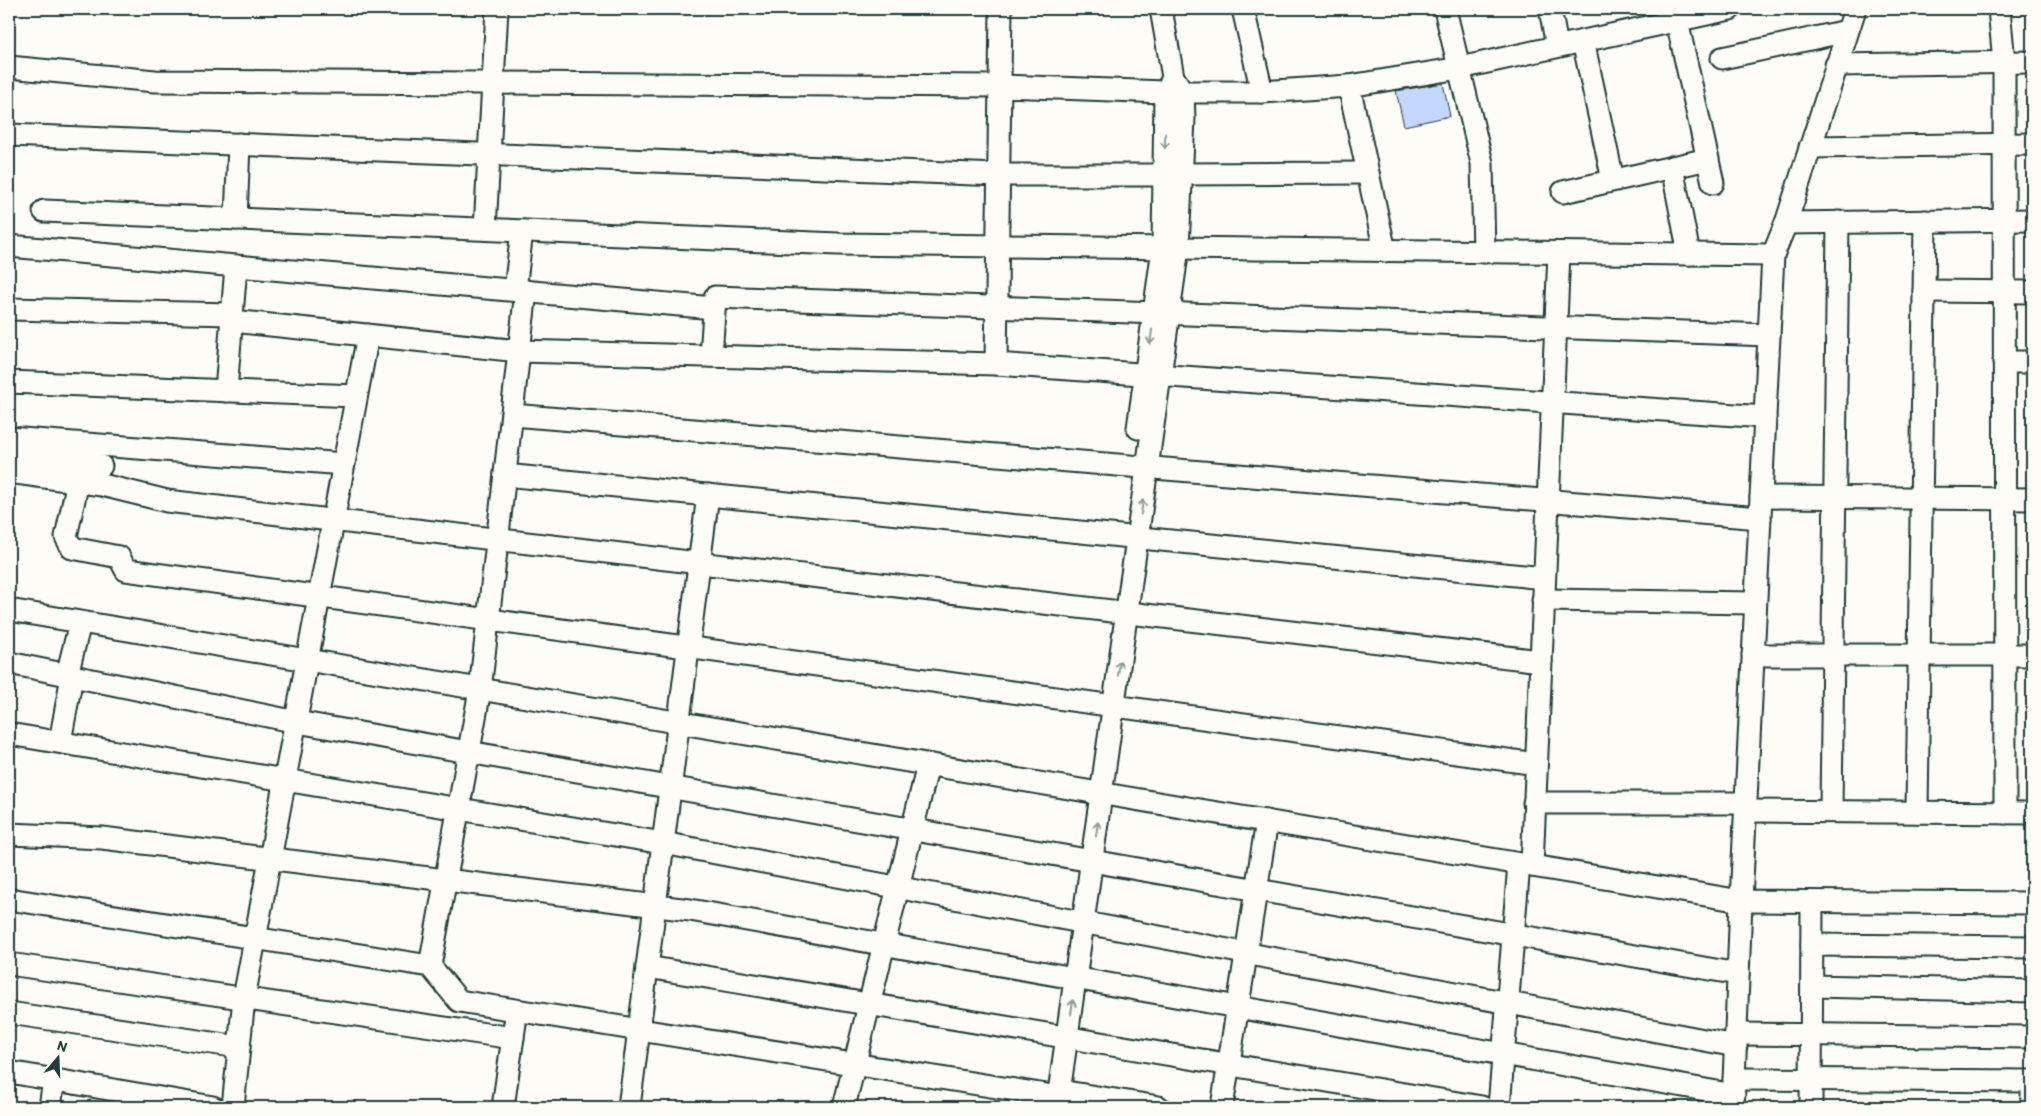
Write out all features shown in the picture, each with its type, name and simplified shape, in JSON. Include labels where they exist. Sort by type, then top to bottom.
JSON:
[{"type":"street","points":[[486,229],[496,9]]},
{"type":"street","points":[[996,364],[1001,9]]},
{"type":"street","points":[[1053,1100],[1068,977],[1171,248],[1173,175],[1184,118],[1173,87],[1161,9]]},
{"type":"street","points":[[1243,9],[1262,92]]},
{"type":"street","points":[[1445,9],[1482,163],[1484,252]]},
{"type":"street","points":[[1550,9],[1557,46]]},
{"type":"street","points":[[9,67],[155,81],[1173,87],[1262,92],[1349,86],[1460,68],[1583,41],[1670,17],[1730,9]]},
{"type":"street","points":[[1734,1094],[1740,901],[1772,255],[1786,223],[1855,9]]},
{"type":"street","points":[[1999,9],[2004,62],[2005,813]]},
{"type":"street","points":[[1670,17],[1713,183]]},
{"type":"street","points":[[1722,58],[1847,31]]},
{"type":"street","points":[[1583,41],[1613,180]]},
{"type":"street","points":[[1836,65],[2032,62]]},
{"type":"street","points":[[1349,86],[1385,251]]},
{"type":"street","points":[[9,135],[998,175],[1368,173]]},
{"type":"street","points":[[236,219],[239,144]]},
{"type":"street","points":[[1810,146],[2032,144]]},
{"type":"street","points":[[1563,192],[1708,159]]},
{"type":"street","points":[[1672,167],[1689,254]]},
{"type":"street","points":[[44,210],[838,244],[1772,255]]},
{"type":"street","points":[[1786,223],[2032,220]]},
{"type":"street","points":[[1831,811],[1838,222]]},
{"type":"street","points":[[1917,812],[1925,222]]},
{"type":"street","points":[[430,966],[480,690],[519,351],[522,231]]},
{"type":"street","points":[[9,246],[714,308]]},
{"type":"street","points":[[1499,1107],[1514,935],[1534,803],[1559,253]]},
{"type":"street","points":[[226,391],[236,266]]},
{"type":"street","points":[[1924,292],[2032,292]]},
{"type":"street","points":[[711,356],[715,297],[1769,335]]},
{"type":"street","points":[[9,309],[232,318],[519,351],[996,364],[1765,417]]},
{"type":"street","points":[[233,1107],[244,998],[368,335]]},
{"type":"street","points":[[2004,362],[2032,362]]},
{"type":"street","points":[[9,382],[356,396]]},
{"type":"street","points":[[512,415],[1548,500],[1760,507],[1835,498],[2032,499]]},
{"type":"street","points":[[9,438],[344,464]]},
{"type":"street","points":[[9,470],[101,466]]},
{"type":"street","points":[[9,470],[102,485],[167,501],[1541,661]]},
{"type":"street","points":[[505,475],[1544,578]]},
{"type":"street","points":[[78,481],[66,537],[72,548],[119,557],[126,570],[1536,764]]},
{"type":"street","points":[[629,1107],[708,495]]},
{"type":"street","points":[[1543,600],[1756,603]]},
{"type":"street","points":[[9,610],[1740,901],[2032,903]]},
{"type":"street","points":[[60,742],[80,622]]},
{"type":"street","points":[[1753,655],[2032,655]]},
{"type":"street","points":[[9,663],[297,722],[1738,974]]},
{"type":"street","points":[[9,734],[663,843],[1508,1003],[1736,1040],[1812,1035],[2032,1037]]},
{"type":"street","points":[[844,1107],[928,765]]},
{"type":"street","points":[[1534,803],[1745,807],[1831,811],[2032,813]]},
{"type":"street","points":[[1222,1107],[1267,821]]},
{"type":"street","points":[[9,834],[102,838],[690,910],[1734,1094],[1811,1079],[2032,1081]]},
{"type":"street","points":[[9,899],[430,966],[459,1001],[854,1064],[1053,1100],[1159,1107]]},
{"type":"street","points":[[1811,1107],[1812,902]]},
{"type":"street","points":[[1812,945],[2032,947]]},
{"type":"street","points":[[9,964],[513,1038]]},
{"type":"street","points":[[647,967],[1482,1107]]},
{"type":"street","points":[[1812,986],[2032,991]]},
{"type":"street","points":[[503,1107],[517,1010]]},
{"type":"street","points":[[9,1013],[239,1047]]},
{"type":"street","points":[[9,1072],[213,1107]]},
{"type":"street","points":[[50,1107],[54,1080]]},
{"type":"street","points":[[2032,1093],[2032,1107]]},
{"type":"building","points":[[1443,83],[1450,116],[1404,126],[1396,91]]}]
